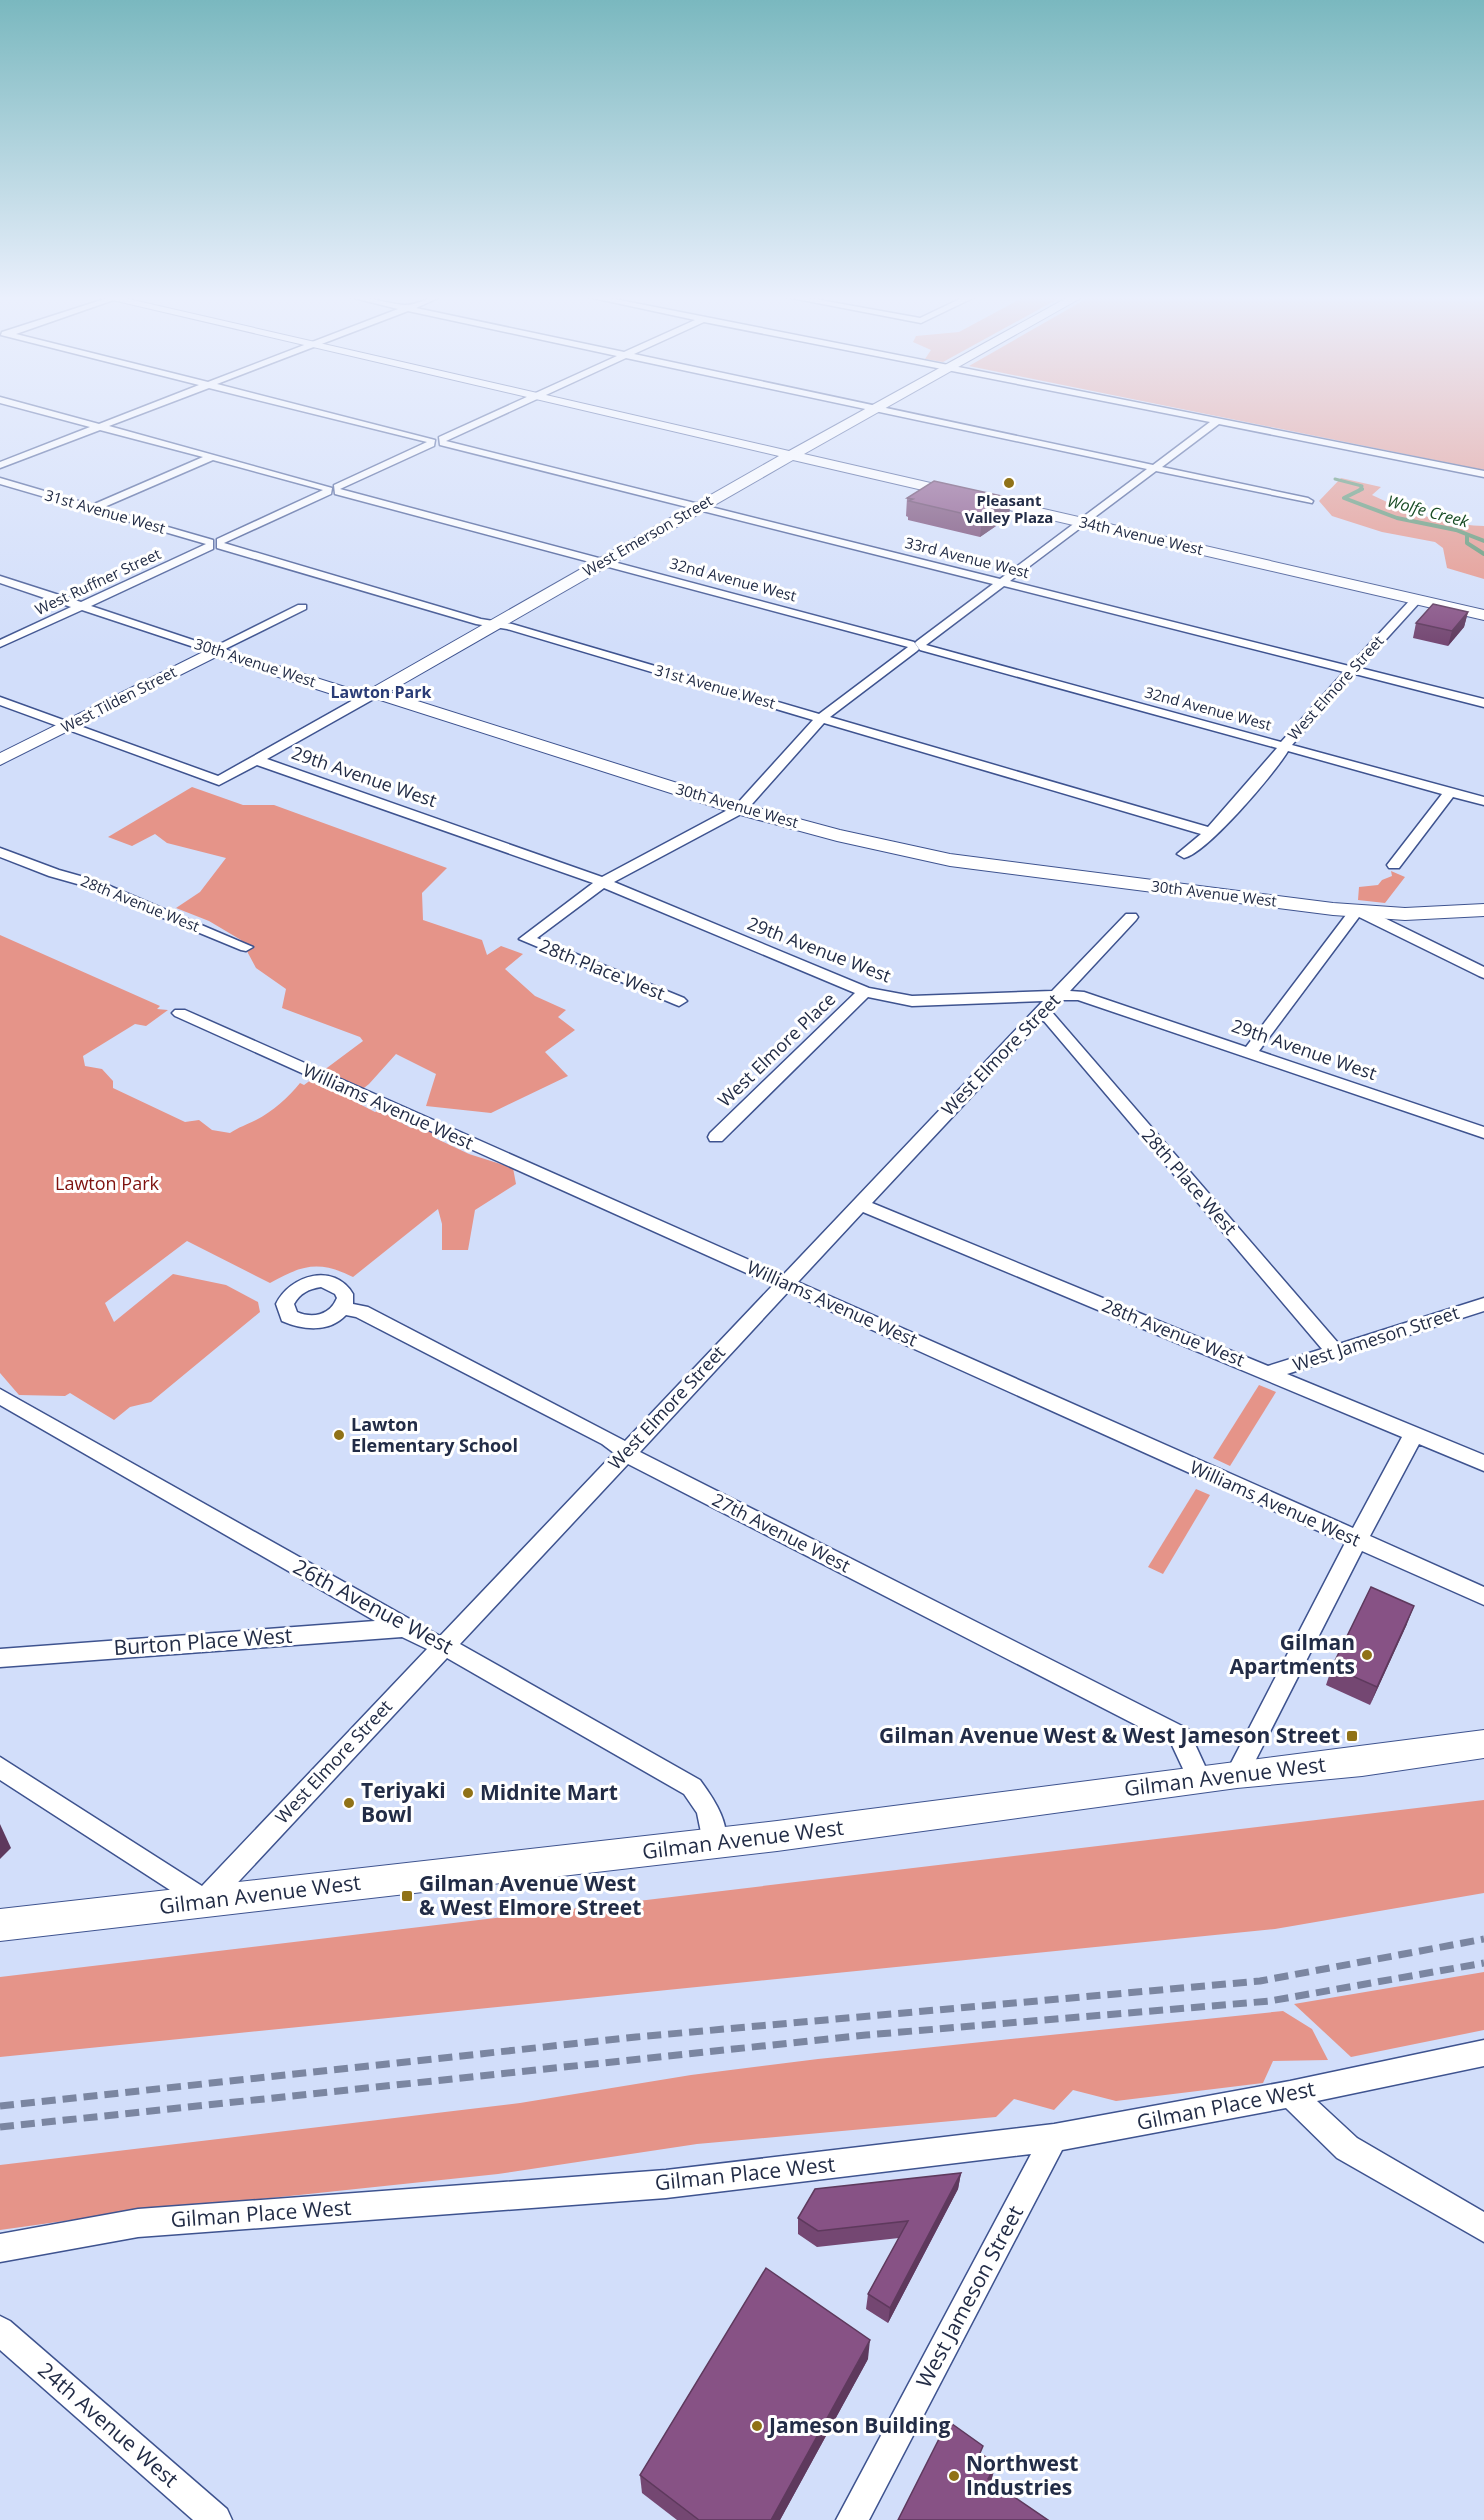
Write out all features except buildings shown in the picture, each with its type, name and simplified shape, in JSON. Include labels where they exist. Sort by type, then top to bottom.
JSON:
[{"type":"street","name":"32nd Avenue West","points":[[46,413],[1484,801]]},
{"type":"street","points":[[0,465],[136,413]]},
{"type":"street","name":"33rd Avenue West","points":[[319,413],[1484,703]]},
{"type":"street","name":"West Ruffner Street","points":[[0,644],[501,413]]},
{"type":"street","name":"34th Avenue West","points":[[609,413],[1484,615]]},
{"type":"street","name":"West Emerson Street","points":[[68,726],[219,781],[867,413]]},
{"type":"street","points":[[896,413],[1308,501]]},
{"type":"street","points":[[1169,413],[1484,474]]},
{"type":"street","points":[[603,882],[740,808],[821,718],[1216,422]]},
{"type":"street","points":[[92,508],[212,457]]},
{"type":"street","name":"31st Avenue West","points":[[0,481],[1209,832]]},
{"type":"street","name":"30th Avenue West","points":[[0,579],[344,692],[375,693],[740,808],[837,835],[950,860],[1358,910],[1484,973]]},
{"type":"street","name":"West Elmore Street","points":[[1184,854],[1209,832],[1416,600]]},
{"type":"street","name":"West Tilden Street","points":[[0,760],[302,607]]},
{"type":"street","points":[[0,701],[68,726]]},
{"type":"street","name":"29th Avenue West","points":[[256,760],[603,882],[865,992],[912,1001],[1080,995],[1484,1133]]},
{"type":"street","points":[[1394,865],[1450,792]]},
{"type":"street","name":"28th Avenue West","points":[[0,852],[54,873],[93,884],[246,947]]},
{"type":"street","name":"28th Place West","points":[[603,882],[526,939],[679,1001]]},
{"type":"street","points":[[1250,1052],[1358,910],[1405,914],[1484,910]]},
{"type":"street","name":"West Elmore Street","points":[[204,1901],[441,1646],[1044,1012],[1131,916]]},
{"type":"street","name":"West Elmore Place","points":[[716,1137],[865,992]]},
{"type":"street","name":"28th Place West","points":[[1044,1012],[1335,1352]]},
{"type":"street","name":"Williams Avenue West","points":[[180,1013],[1484,1596]]},
{"type":"street","name":"28th Avenue West","points":[[861,1205],[1484,1463]]},
{"type":"street","name":"West Jameson Street","points":[[1268,1373],[1484,1304]]},
{"type":"street","name":"27th Avenue West","points":[[343,1308],[360,1312],[495,1380],[609,1439],[638,1461],[1180,1736],[1199,1779]]},
{"type":"street","name":"26th Avenue West","points":[[0,1396],[405,1628],[468,1658],[692,1787],[708,1810],[714,1844]]},
{"type":"street","points":[[1237,1774],[1414,1434]]},
{"type":"street","name":"Burton Place West","points":[[0,1658],[405,1628]]},
{"type":"street","name":"Gilman Avenue West","points":[[0,1925],[714,1844],[1237,1774],[1362,1762],[1484,1744]]},
{"type":"street","points":[[0,1767],[204,1901]]},
{"type":"street","name":"Gilman Place West","points":[[0,2248],[138,2223],[666,2184],[1054,2138],[1290,2094],[1484,2053]]},
{"type":"street","points":[[1290,2094],[1347,2148],[1484,2228]]},
{"type":"street","name":"West Jameson Street","points":[[852,2520],[1054,2138]]},
{"type":"street","name":"24th Avenue West","points":[[0,2331],[216,2520]]},
{"type":"green space","points":[[1200,413],[1484,413],[1484,470]]},
{"type":"green space","points":[[1341,478],[1381,487],[1372,495],[1413,512],[1455,523],[1484,526],[1484,579],[1447,568],[1443,548],[1435,542],[1382,532],[1332,516],[1319,501]]},
{"type":"green space","name":"Lawton Park","points":[[192,787],[243,805],[274,805],[447,868],[422,893],[423,920],[482,940],[487,955],[501,946],[523,954],[505,969],[535,996],[566,1010],[558,1017],[575,1030],[545,1052],[568,1076],[491,1113],[426,1106],[436,1074],[396,1054],[369,1084],[350,1099],[375,1112],[380,1110],[411,1128],[417,1124],[436,1135],[435,1138],[469,1154],[513,1168],[516,1184],[475,1210],[468,1250],[442,1250],[442,1224],[438,1209],[353,1277],[330,1268],[311,1267],[292,1272],[270,1283],[187,1241],[105,1303],[114,1322],[173,1274],[226,1285],[258,1302],[260,1312],[151,1402],[130,1407],[114,1420],[70,1393],[65,1396],[19,1395],[0,1373],[0,935],[160,1006],[157,1009],[168,1010],[146,1026],[135,1024],[83,1056],[85,1066],[102,1069],[113,1081],[113,1088],[185,1122],[199,1120],[212,1130],[230,1133],[262,1117],[280,1104],[300,1083],[304,1085],[363,1041],[360,1037],[282,1008],[286,989],[256,968],[241,940],[209,921],[176,908],[200,892],[226,858],[167,843],[155,834],[132,846],[108,837]]},
{"type":"green space","points":[[1391,871],[1405,877],[1385,903],[1358,900],[1359,887],[1378,885],[1382,880],[1392,876]]},
{"type":"green space","points":[[1259,1385],[1276,1392],[1230,1466],[1213,1458]]},
{"type":"green space","points":[[1196,1489],[1210,1495],[1163,1574],[1148,1567]]},
{"type":"green space","points":[[1484,1800],[1484,1893],[1275,1929],[0,2057],[0,1977]]},
{"type":"green space","points":[[1484,1972],[1484,2030],[1351,2057],[1294,2004]]},
{"type":"green space","points":[[1283,2011],[1312,2029],[1328,2060],[1273,2061],[1263,2083],[1116,2101],[1073,2090],[1054,2110],[1014,2099],[996,2117],[697,2144],[498,2174],[100,2216],[0,2230],[0,2165],[520,2103],[691,2075],[818,2059]]},
{"type":"waterway","name":"Wolfe Creek","points":[[1335,479],[1362,486],[1359,490]]},
{"type":"waterway","name":"Wolfe Creek","points":[[1359,490],[1344,498],[1397,518],[1456,530],[1484,541]]},
{"type":"waterway","points":[[1467,536],[1467,543],[1484,554]]},
{"type":"railway","points":[[0,2106],[636,2037],[1260,1981],[1484,1939]]},
{"type":"railway","points":[[0,2127],[866,2035],[1270,2001],[1484,1963]]},
{"type":"place","name":"Pleasant Valley Plaza","points":[[1009,483]]},
{"type":"place","name":"Lawton Elementary School","points":[[339,1435]]},
{"type":"place","name":"Gilman Apartments","points":[[1367,1655]]},
{"type":"place","name":"Gilman Avenue West & West Jameson Street","points":[[1352,1736]]},
{"type":"place","name":"Midnite Mart","points":[[468,1793]]},
{"type":"place","name":"Teriyaki Bowl","points":[[349,1803]]},
{"type":"place","name":"Gilman Avenue West & West Elmore Street","points":[[407,1896]]},
{"type":"place","name":"Jameson Building","points":[[757,2426]]},
{"type":"place","name":"Northwest Industries","points":[[954,2476]]},
{"type":"district","name":"Lawton Park","points":[[381,692]]}]
